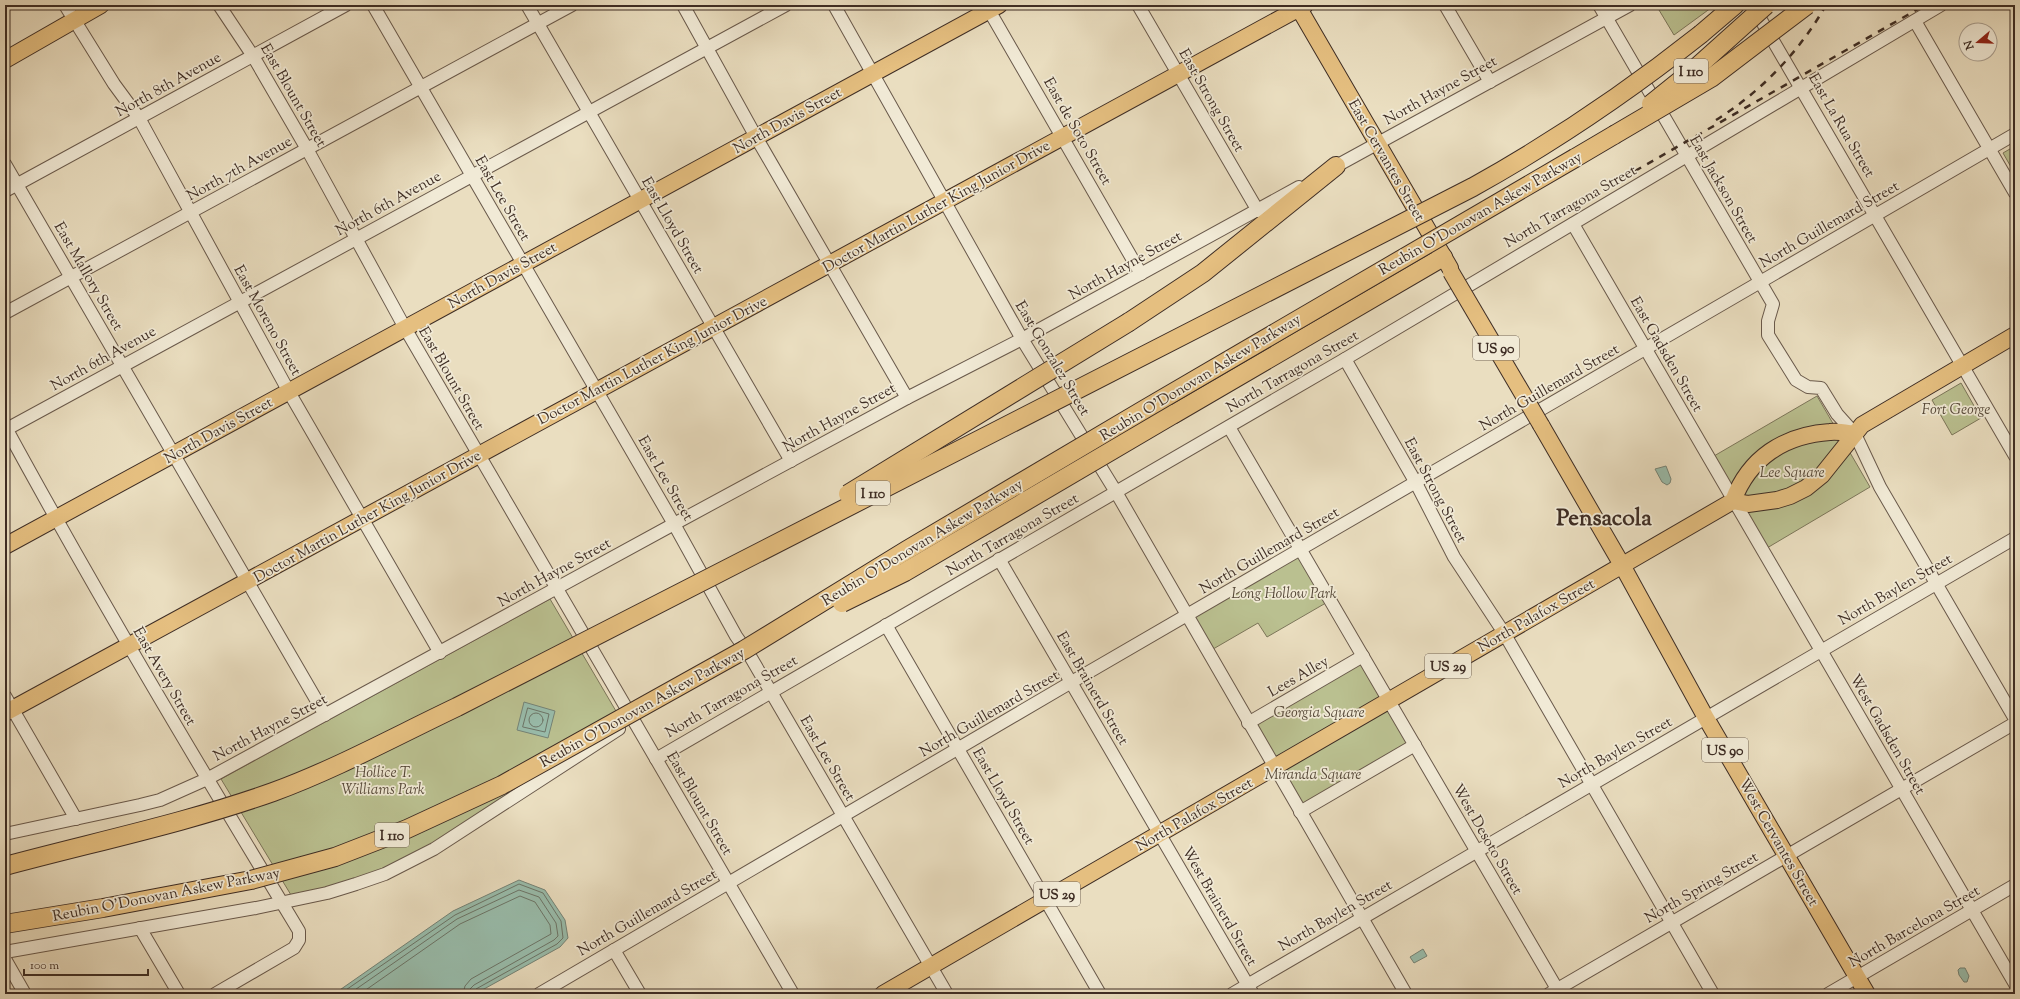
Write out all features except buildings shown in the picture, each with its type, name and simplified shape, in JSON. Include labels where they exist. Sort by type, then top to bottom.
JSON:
[{"type":"highway","points":[[1701,34],[1726,5]]},
{"type":"highway","points":[[1701,34],[1735,5]]},
{"type":"highway","name":"Reubin O'Donovan Askew Parkway","points":[[5,924],[103,908],[251,880],[342,854],[407,829],[502,785],[740,643],[907,550],[1131,417],[1614,135],[1696,68],[1766,5]]},
{"type":"highway","points":[[1614,135],[1711,78],[1807,5]]},
{"type":"highway","name":"Reubin O'Donovan Askew Parkway","points":[[5,866],[186,819],[280,789],[319,773],[457,707],[644,610],[1473,188],[1530,155],[1588,118],[1640,81],[1701,34]]},
{"type":"highway","points":[[644,610],[708,570],[821,509],[891,468],[1129,322],[1203,273],[1336,166]]},
{"type":"highway","points":[[740,643],[905,572],[1447,264]]},
{"type":"main road","points":[[5,60],[101,5]]},
{"type":"main road","name":"Doctor Martin Luther King Junior Drive","points":[[8,706],[129,645],[1179,75],[1300,6]]},
{"type":"main road","name":"East Cervantes Street","points":[[1300,6],[1377,143],[1622,564]]},
{"type":"main road","name":"North Davis Street","points":[[5,546],[872,74],[992,7]]},
{"type":"main road","points":[[1855,434],[1830,432],[1792,439],[1776,446],[1761,457],[1739,484],[1733,501],[1748,504],[1777,500],[1797,493],[1822,476],[1855,434],[1862,425],[2015,335]]},
{"type":"main road","name":"North Palafox Street","points":[[883,994],[1733,501]]},
{"type":"main road","name":"West Cervantes Street","points":[[1622,564],[1706,718],[1867,994]]},
{"type":"street","name":"East Moreno Street","points":[[65,5],[114,84],[139,118],[289,392],[363,517],[440,653]]},
{"type":"street","name":"East Blount Street","points":[[220,5],[253,56],[307,149],[405,328],[478,455],[793,994]]},
{"type":"street","name":"North 8th Avenue","points":[[5,191],[346,5]]},
{"type":"street","name":"East Lee Street","points":[[373,5],[674,524],[740,643],[750,656],[947,994]]},
{"type":"street","name":"East Lloyd Street","points":[[527,5],[791,461]]},
{"type":"street","name":"North 7th Avenue","points":[[5,314],[572,5]]},
{"type":"street","points":[[683,5],[756,137],[907,398]]},
{"type":"street","name":"North 6th Avenue","points":[[6,428],[786,5]]},
{"type":"street","name":"East Gonzalez Street","points":[[834,5],[1022,339],[1116,492],[1186,616],[1406,994]]},
{"type":"street","name":"East Strong Street","points":[[1138,5],[1258,211]]},
{"type":"street","points":[[1445,5],[1490,82]]},
{"type":"street","name":"East Jackson Street","points":[[1599,5],[1773,304],[1768,321],[1768,335],[1796,380],[1808,387],[1821,388],[1837,414],[1855,434],[1880,486],[2015,719]]},
{"type":"street","name":"North Hayne Street","points":[[5,834],[160,800],[207,779],[907,398],[1022,339],[1258,211],[1377,143],[1630,5]]},
{"type":"street","name":"East La Rua Street","points":[[1753,5],[2015,456]]},
{"type":"street","name":"North Tarragona Street","points":[[656,759],[1345,359],[1941,5]]},
{"type":"street","name":"East de Soto Street","points":[[992,7],[1063,137],[1141,274]]},
{"type":"street","points":[[1915,20],[2015,193]]},
{"type":"street","name":"North Guillemard Street","points":[[539,994],[2015,134]]},
{"type":"street","name":"East Mallory Street","points":[[5,164],[325,716]]},
{"type":"street","name":"East Gadsden Street","points":[[1573,224],[1733,501]]},
{"type":"street","name":"East Strong Street","points":[[1345,359],[1416,483],[1454,557],[1504,634],[1713,994]]},
{"type":"street","points":[[1229,427],[1389,700]]},
{"type":"street","name":"East Avery Street","points":[[6,428],[55,519],[207,779],[299,931],[299,940],[294,948],[215,994]]},
{"type":"street","name":"West Gadsden Street","points":[[1733,501],[2015,984]]},
{"type":"street","name":"North Baylen Street","points":[[1232,994],[1250,989],[1362,918],[2015,538]]},
{"type":"street","name":"East Brainerd Street","points":[[999,559],[1159,834]]},
{"type":"street","name":"East Lloyd Street","points":[[886,625],[1100,994]]},
{"type":"street","points":[[5,952],[282,903],[356,884],[410,862],[434,849],[633,719],[734,666],[738,662],[740,643]]},
{"type":"street","name":"Lees Alley","points":[[1248,723],[1363,656]]},
{"type":"street","name":"West Desoto Street","points":[[1389,700],[1556,992]]},
{"type":"street","points":[[8,706],[76,819]]},
{"type":"street","name":"North Spring Street","points":[[1556,992],[2015,723]]},
{"type":"street","points":[[1300,812],[1415,745]]},
{"type":"street","name":"West Brainerd Street","points":[[1159,834],[1250,989]]},
{"type":"street","name":"North Barcelona Street","points":[[1828,994],[2015,886]]},
{"type":"street","points":[[140,928],[178,994]]},
{"type":"street","points":[[614,950],[640,994]]},
{"type":"street","points":[[5,959],[25,994]]},
{"type":"green space","points":[[1656,5],[1715,5],[1674,35]]},
{"type":"green space","points":[[2015,146],[2015,174],[2003,153]]},
{"type":"green space","name":"Fort George","points":[[1961,383],[1981,418],[1952,435],[1932,400]]},
{"type":"green space","name":"Lee Square","points":[[1817,396],[1870,487],[1767,548],[1714,456]]},
{"type":"green space","name":"Long Hollow Park","points":[[1301,550],[1331,600],[1267,637],[1258,623],[1208,652],[1187,616]]},
{"type":"green space","name":"Hollice T. Williams Park","points":[[550,599],[623,723],[439,841],[386,868],[330,887],[291,895],[221,779]]},
{"type":"green space","points":[[1363,656],[1415,745],[1300,812],[1248,723]]},
{"type":"water","points":[[1666,466],[1671,479],[1670,483],[1667,485],[1662,482],[1655,469]]},
{"type":"water","points":[[524,702],[555,711],[548,738],[517,730]]},
{"type":"water","points":[[519,880],[545,890],[565,920],[568,938],[560,947],[475,994],[334,994],[453,911]]},
{"type":"water","points":[[1423,949],[1427,956],[1414,963],[1410,957]]},
{"type":"water","points":[[1960,968],[1965,968],[1969,976],[1967,982],[1964,982],[1959,975],[1958,970]]},
{"type":"railway","points":[[1716,120],[1749,97],[1778,69],[1792,54],[1816,22],[1826,5]]},
{"type":"railway","points":[[1635,171],[1925,5]]},
{"type":"district","name":"Pensacola","points":[[1604,517]]},
{"type":"park label","name":"Georgia Square","points":[[1319,712]]},
{"type":"park label","name":"Miranda Square","points":[[1313,774]]}]
